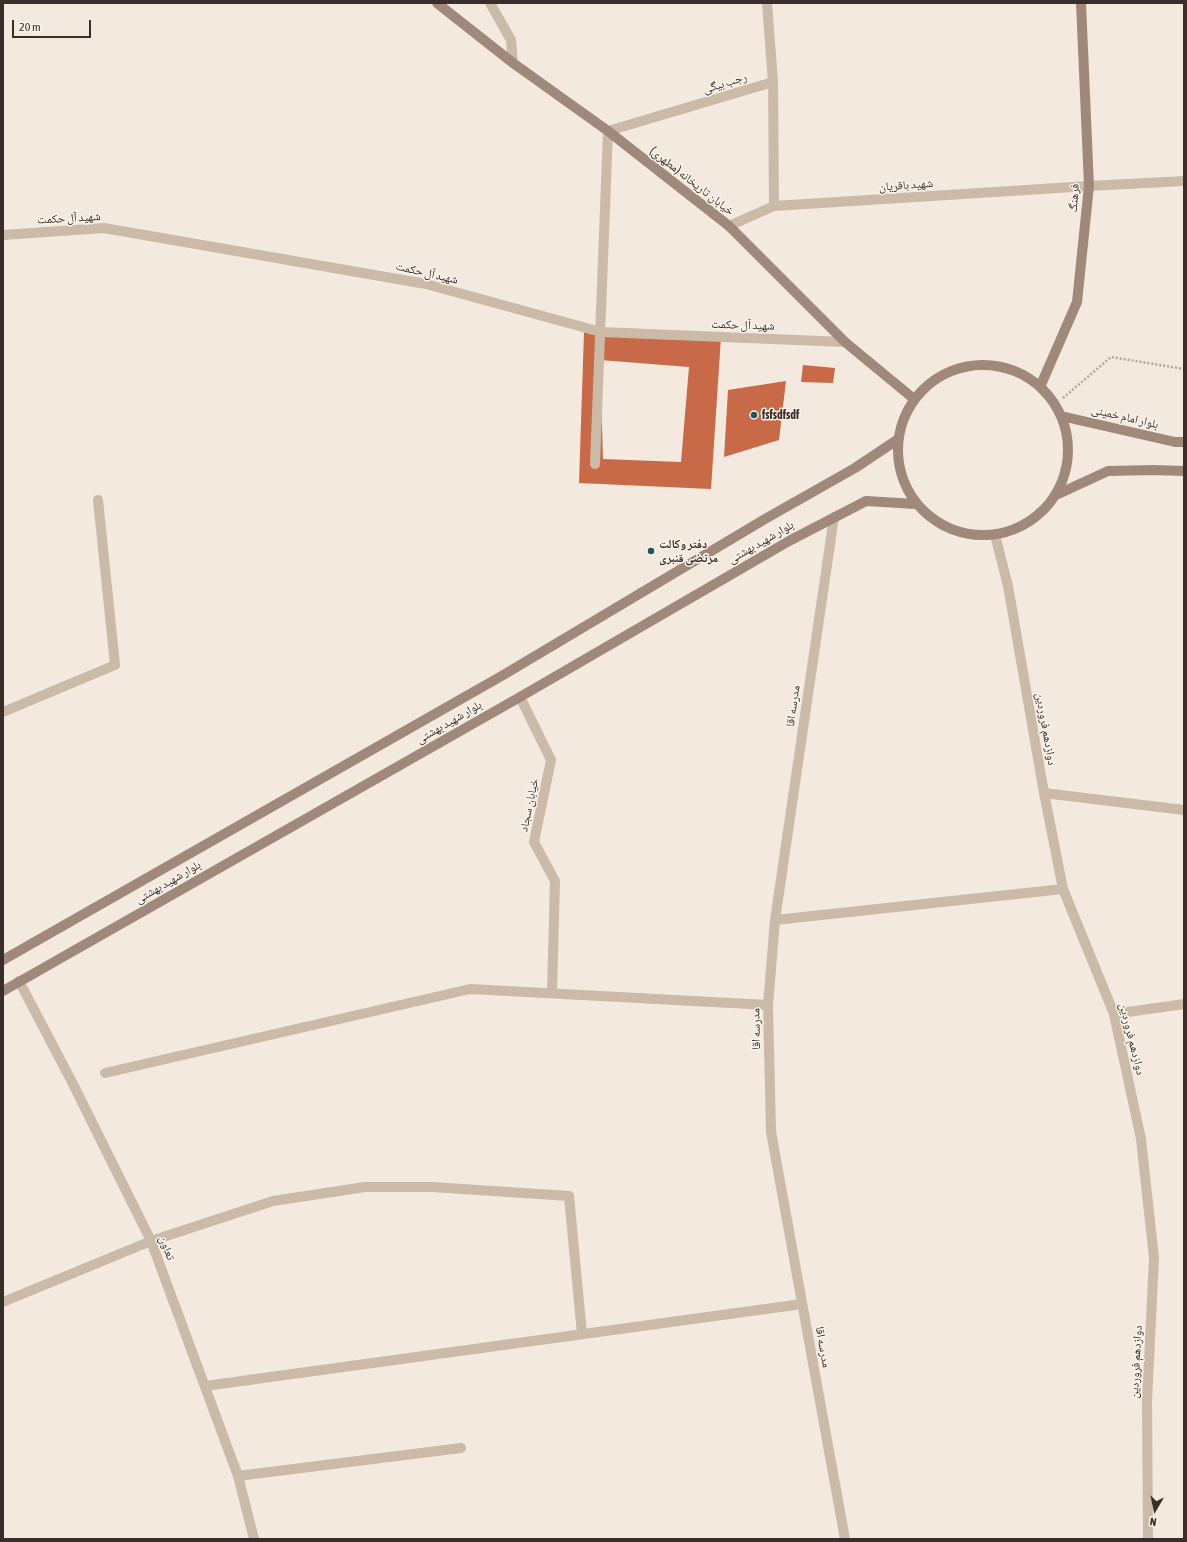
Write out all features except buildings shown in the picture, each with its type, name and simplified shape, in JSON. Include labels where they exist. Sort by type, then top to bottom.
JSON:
[{"type":"main road","name":"خیابان تاریخانه (مطهری)","points":[[437,3],[513,63],[608,131],[729,226],[845,342],[914,399]]},
{"type":"main road","name":"فرهنگ","points":[[1040,387],[1077,302],[1089,186],[1081,3]]},
{"type":"main road","points":[[984,364],[1004,368],[1023,375],[1040,387],[1055,405],[1061,416],[1067,436],[1068,456],[1064,476],[1056,495],[1044,509],[1030,521],[1013,530],[995,534],[973,535],[951,530],[932,519],[916,504],[904,484],[898,463],[897,440],[902,419],[914,399],[928,385],[944,373],[964,367],[984,364]]},
{"type":"main road","name":"بلوار امام خمینی","points":[[1061,416],[1175,442],[1184,442]]},
{"type":"main road","name":"بلوار شهید بهشتی","points":[[3,960],[505,674],[765,519],[855,468],[897,440]]},
{"type":"main road","points":[[1056,495],[1108,471],[1184,471]]},
{"type":"main road","name":"بلوار شهید بهشتی","points":[[3,991],[520,697],[789,541],[866,501],[916,504]]},
{"type":"street","points":[[490,3],[511,40],[513,63]]},
{"type":"street","points":[[767,3],[773,82],[774,206]]},
{"type":"street","name":"رجب بیگی","points":[[608,131],[773,82]]},
{"type":"street","points":[[595,464],[608,131]]},
{"type":"street","name":"شهید باقریان","points":[[729,226],[774,206],[1184,181]]},
{"type":"street","name":"شهید آل حکمت","points":[[3,235],[104,228],[426,284],[601,332],[845,342]]},
{"type":"street","points":[[3,712],[115,665],[98,500]]},
{"type":"street","name":"مدرسه اقا","points":[[834,518],[775,920],[768,1004],[771,1132],[845,1539]]},
{"type":"street","name":"دوازدهم فروردین","points":[[995,534],[1008,586],[1044,793],[1064,889],[1114,1014],[1141,1139],[1154,1258],[1147,1401],[1148,1539]]},
{"type":"street","name":"خیابان سجاد","points":[[520,697],[551,760],[534,842],[555,881],[552,993]]},
{"type":"street","points":[[1044,793],[1184,810]]},
{"type":"street","points":[[775,920],[1064,889]]},
{"type":"street","name":"تعاون","points":[[19,981],[72,1082],[151,1241],[238,1476],[254,1539]]},
{"type":"street","points":[[106,1073],[470,989],[768,1004]]},
{"type":"street","points":[[1114,1014],[1184,1004]]},
{"type":"street","points":[[3,1302],[151,1241],[273,1201],[365,1186],[432,1187],[568,1196],[582,1334]]},
{"type":"street","points":[[205,1386],[802,1304]]},
{"type":"street","points":[[238,1476],[461,1448]]},
{"type":"path","points":[[1055,405],[1111,356],[1184,368]]},
{"type":"place","name":"fsfsdfsdf","points":[[754,415]]},
{"type":"place","name":"دفتر وکالت مرتضی قنبری","points":[[651,551]]}]
